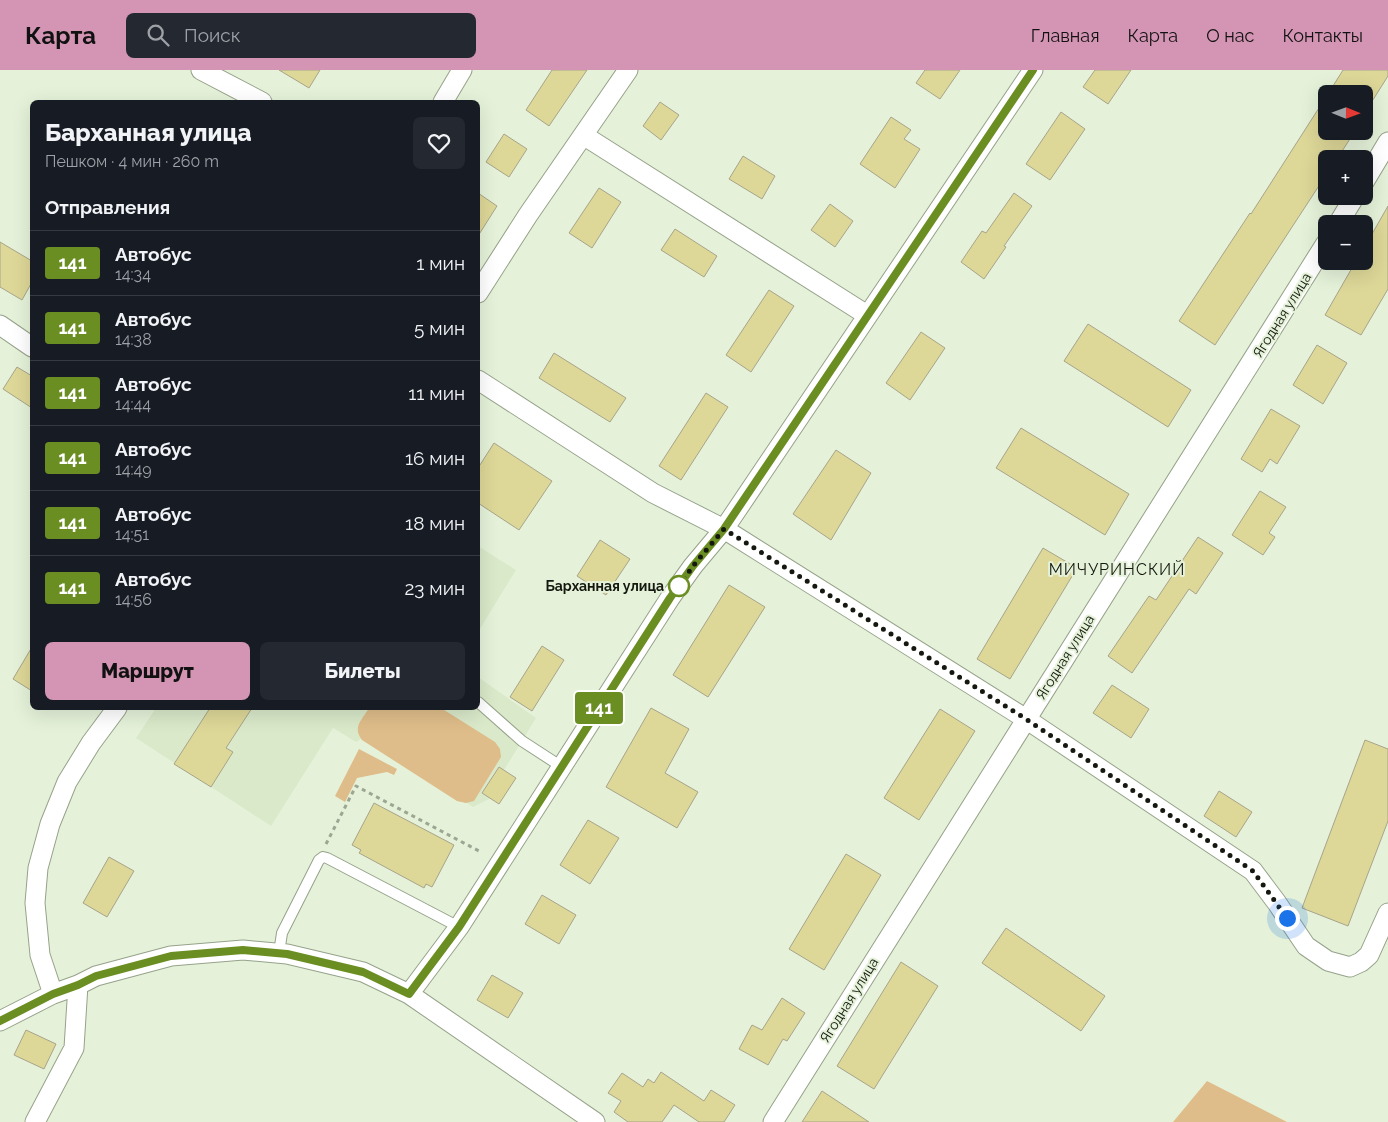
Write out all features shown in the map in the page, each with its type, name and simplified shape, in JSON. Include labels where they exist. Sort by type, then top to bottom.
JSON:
[{"type":"street","points":[[201,70],[258,100]]},
{"type":"street","points":[[444,100],[462,70]]},
{"type":"street","points":[[480,290],[528,215],[628,70]]},
{"type":"street","points":[[409,994],[459,927],[670,598],[693,566],[724,529],[1033,70]]},
{"type":"street","points":[[583,135],[867,315]]},
{"type":"street","points":[[1373,167],[1388,142]]},
{"type":"street","name":"Ягодная улица","points":[[773,1122],[1318,256]]},
{"type":"street","points":[[0,325],[30,346]]},
{"type":"street","points":[[480,381],[653,493],[724,529],[1026,719],[1253,871],[1306,946],[1328,961],[1350,967],[1361,962],[1369,955],[1388,913]]},
{"type":"street","points":[[53,994],[40,955],[35,903],[38,868],[50,824],[67,782],[115,710]]},
{"type":"street","points":[[0,1021],[53,994],[96,976],[171,956],[243,950],[287,954],[363,972],[409,994],[595,1122]]},
{"type":"street","points":[[35,1122],[74,1048],[78,985]]},
{"type":"lane","points":[[480,704],[522,741],[562,767]]},
{"type":"lane","points":[[279,953],[282,933],[319,860],[323,858],[327,858],[459,927]]},
{"type":"path","points":[[323,858],[326,845],[356,786],[480,850]]},
{"type":"shaded area","points":[[480,547],[516,570],[480,629]]},
{"type":"shaded area","points":[[480,678],[536,718],[504,770],[499,767],[482,793],[491,798],[473,807],[467,803],[457,801],[361,739],[356,742],[333,728],[271,826],[136,738],[155,710],[480,710]]},
{"type":"shaded area","points":[[368,710],[444,710],[495,742],[500,749],[501,757],[474,801],[466,803],[457,801],[362,740],[358,731],[361,720]]},
{"type":"shaded area","points":[[359,749],[397,769],[394,775],[387,772],[357,778],[345,802],[335,796]]},
{"type":"shaded area","points":[[1207,1081],[1287,1122],[1173,1122]]},
{"type":"building","points":[[279,70],[320,70],[309,88]]},
{"type":"building","points":[[552,70],[587,70],[549,126],[526,110]]},
{"type":"building","points":[[925,70],[960,70],[940,99],[916,83]]},
{"type":"building","points":[[1095,70],[1131,70],[1108,104],[1083,87]]},
{"type":"building","points":[[1343,70],[1388,70],[1388,76],[1373,100],[1373,85],[1334,85]]},
{"type":"building","points":[[660,102],[679,115],[661,140],[643,126]]},
{"type":"building","points":[[1318,109],[1318,140],[1349,140],[1343,150],[1318,150],[1318,187],[1215,345],[1179,321]]},
{"type":"building","points":[[1061,112],[1085,129],[1050,180],[1026,164]]},
{"type":"building","points":[[891,117],[911,130],[904,139],[920,149],[895,188],[860,164]]},
{"type":"building","points":[[504,134],[527,149],[509,177],[486,162]]},
{"type":"building","points":[[743,156],[775,176],[762,199],[729,179]]},
{"type":"building","points":[[599,188],[621,202],[592,248],[569,233]]},
{"type":"building","points":[[1014,193],[1032,206],[984,279],[961,262],[982,231],[986,233]]},
{"type":"building","points":[[480,194],[497,206],[480,233]]},
{"type":"building","points":[[830,204],[853,221],[835,247],[811,230]]},
{"type":"building","points":[[1388,206],[1388,289],[1361,335],[1325,315],[1351,270],[1373,270],[1373,232]]},
{"type":"building","points":[[675,229],[717,256],[704,277],[661,250]]},
{"type":"building","points":[[0,242],[30,260],[30,286],[22,300],[0,287]]},
{"type":"building","points":[[769,290],[794,306],[751,372],[726,355]]},
{"type":"building","points":[[1088,324],[1191,390],[1168,427],[1064,361]]},
{"type":"building","points":[[921,332],[945,348],[910,400],[886,383]]},
{"type":"building","points":[[1317,345],[1347,363],[1323,404],[1293,385]]},
{"type":"building","points":[[554,353],[626,398],[610,422],[539,378]]},
{"type":"building","points":[[17,367],[30,375],[30,407],[3,389]]},
{"type":"building","points":[[706,393],[728,407],[681,480],[659,466]]},
{"type":"building","points":[[1271,409],[1300,426],[1277,464],[1270,459],[1262,472],[1241,459]]},
{"type":"building","points":[[1021,428],[1129,494],[1105,535],[996,468]]},
{"type":"building","points":[[494,443],[552,481],[519,530],[480,504],[480,465]]},
{"type":"building","points":[[836,450],[871,473],[831,540],[793,514]]},
{"type":"building","points":[[1260,491],[1286,507],[1269,533],[1275,537],[1263,555],[1232,535]]},
{"type":"building","points":[[1198,537],[1223,553],[1196,594],[1189,589],[1132,673],[1108,656],[1149,596],[1156,600]]},
{"type":"building","points":[[600,540],[630,559],[606,595],[577,576]]},
{"type":"building","points":[[1043,548],[1077,568],[1010,679],[977,659]]},
{"type":"building","points":[[729,585],[765,607],[708,697],[673,675]]},
{"type":"building","points":[[542,646],[564,660],[532,711],[510,697]]},
{"type":"building","points":[[30,650],[30,690],[13,679]]},
{"type":"building","points":[[1112,685],[1149,709],[1131,738],[1093,713]]},
{"type":"building","points":[[651,708],[689,729],[665,773],[698,792],[677,828],[606,787]]},
{"type":"building","points":[[940,709],[975,731],[919,820],[884,798]]},
{"type":"building","points":[[209,710],[251,710],[226,748],[233,752],[211,787],[174,764]]},
{"type":"building","points":[[1365,740],[1388,749],[1388,821],[1348,926],[1302,908]]},
{"type":"building","points":[[499,767],[516,778],[499,804],[482,793]]},
{"type":"building","points":[[1219,791],[1252,812],[1236,837],[1204,816]]},
{"type":"building","points":[[374,803],[454,845],[432,887],[426,884],[424,888],[359,853],[361,850],[352,845]]},
{"type":"building","points":[[588,820],[619,838],[590,884],[560,865]]},
{"type":"building","points":[[846,854],[881,875],[824,970],[789,949]]},
{"type":"building","points":[[109,857],[134,871],[107,917],[83,903]]},
{"type":"building","points":[[542,895],[576,915],[559,944],[525,924]]},
{"type":"building","points":[[1006,928],[1105,996],[1081,1031],[982,963]]},
{"type":"building","points":[[901,962],[938,986],[874,1089],[837,1066]]},
{"type":"building","points":[[492,975],[523,993],[508,1018],[477,1000]]},
{"type":"building","points":[[782,998],[805,1013],[787,1041],[783,1039],[768,1065],[739,1049],[752,1025],[762,1030]]},
{"type":"building","points":[[26,1030],[56,1044],[44,1069],[14,1055]]},
{"type":"building","points":[[661,1072],[704,1101],[711,1090],[735,1105],[724,1122],[699,1122],[674,1105],[662,1122],[628,1122],[614,1112],[621,1101],[608,1093],[622,1073],[643,1087],[648,1079],[654,1083]]},
{"type":"building","points":[[822,1091],[869,1122],[802,1122]]},
{"type":"bus line","name":"141","points":[[0,1021],[53,994],[96,976],[171,956],[243,950],[287,954],[363,972],[409,994],[459,927],[670,598],[693,566],[724,529],[1033,70]]},
{"type":"place","name":"Барханная улица","points":[[679,586]]},
{"type":"district","name":"МИЧУРИНСКИЙ","points":[[1117,569]]},
{"type":"route","points":[[679,586],[724,529],[1026,719],[1253,871],[1287,918]]}]
